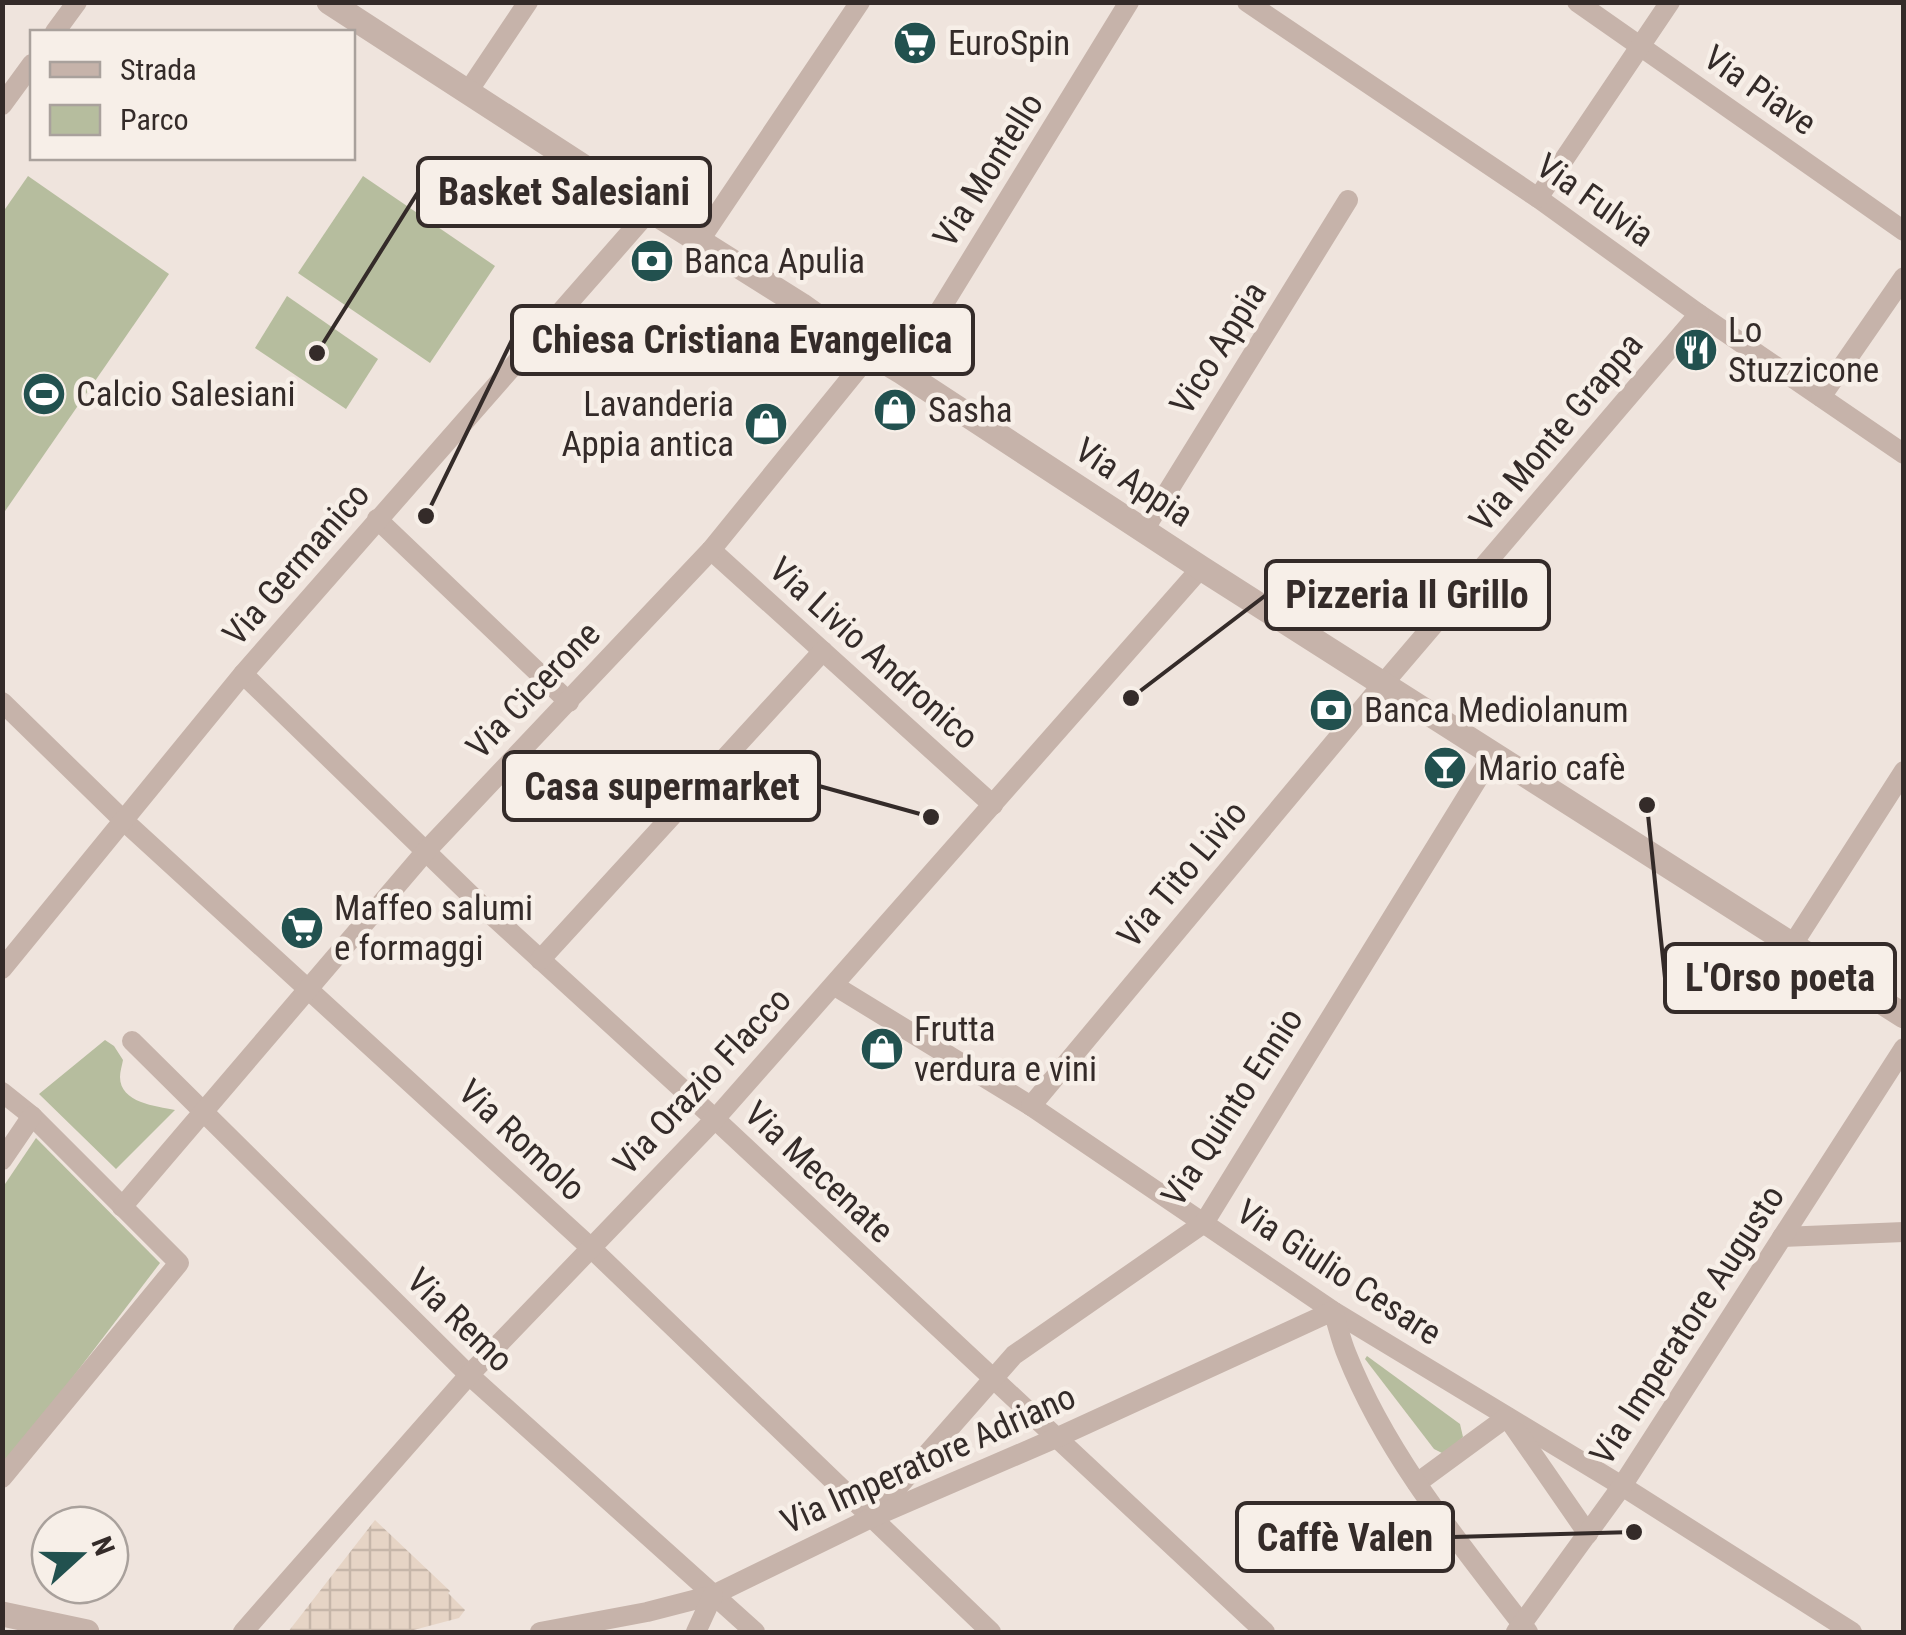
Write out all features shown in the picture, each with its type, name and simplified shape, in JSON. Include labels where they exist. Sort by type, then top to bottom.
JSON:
[{"type":"street","points":[[56,30],[77,2]]},
{"type":"street","name":"Via Appia","points":[[329,2],[1201,568],[1904,1016]]},
{"type":"street","points":[[467,93],[528,2]]},
{"type":"street","points":[[700,240],[860,2]]},
{"type":"street","name":"Via Montello","points":[[902,372],[1129,2]]},
{"type":"street","name":"Via Fulvia","points":[[1247,2],[1538,198],[1904,454]]},
{"type":"street","name":"Via Piave","points":[[1577,2],[1904,232]]},
{"type":"street","points":[[1538,198],[1670,2]]},
{"type":"street","points":[[2,105],[30,67]]},
{"type":"street","name":"Vico Appia","points":[[1144,530],[1348,200]]},
{"type":"street","name":"Via Germanico","points":[[2,969],[243,674],[650,210]]},
{"type":"street","points":[[1821,398],[1904,277]]},
{"type":"street","name":"Via Monte Grappa","points":[[1383,684],[1699,314]]},
{"type":"street","name":"Via Cicerone","points":[[122,1206],[426,851],[710,550],[871,354]]},
{"type":"street","points":[[377,519],[569,702]]},
{"type":"street","name":"Via Livio Andronico","points":[[710,550],[993,805]]},
{"type":"street","name":"Via Orazio Flacco","points":[[243,1632],[469,1375],[715,1119],[1201,568]]},
{"type":"street","points":[[540,960],[823,651]]},
{"type":"street","name":"Via Mecenate","points":[[243,674],[540,960],[1265,1632]]},
{"type":"street","name":"Via Tito Livio","points":[[1031,1106],[1383,684]]},
{"type":"street","name":"Via Romolo","points":[[2,702],[123,820],[590,1247],[991,1632]]},
{"type":"street","name":"Via Quinto Ennio","points":[[871,1518],[1014,1355],[1204,1223],[1493,754]]},
{"type":"street","points":[[1793,944],[1896,798],[1904,771]]},
{"type":"street","name":"Via Giulio Cesare","points":[[834,986],[1031,1106],[1333,1311],[1622,1486],[1842,1630]]},
{"type":"street","name":"Via Remo","points":[[132,1041],[469,1375],[755,1632]]},
{"type":"street","name":"Via Imperatore Augusto","points":[[1522,1630],[1622,1486],[1904,1048]]},
{"type":"street","points":[[2,1092],[32,1116],[179,1262],[4,1475]]},
{"type":"street","points":[[2,1160],[32,1116]]},
{"type":"street","points":[[1782,1237],[1904,1232]]},
{"type":"street","points":[[1333,1311],[1347,1356],[1380,1423],[1416,1483],[1522,1630]]},
{"type":"street","name":"Via Imperatore Adriano","points":[[540,1632],[713,1596],[871,1518],[1333,1311]]},
{"type":"street","points":[[1416,1483],[1507,1417]]},
{"type":"street","name":"Via Giulio Cesare","points":[[1507,1417],[1588,1534]]},
{"type":"street","points":[[696,1632],[713,1596]]},
{"type":"street","points":[[2,1614],[81,1632]]},
{"type":"green space","name":"Calcio Salesiani","points":[[28,176],[169,274],[3,514],[3,212]]},
{"type":"green space","points":[[363,176],[495,266],[430,363],[298,273]]},
{"type":"green space","points":[[287,296],[378,359],[346,409],[255,348]]},
{"type":"green space","points":[[105,1040],[123,1060],[120,1077],[126,1093],[140,1102],[175,1110],[116,1169],[39,1094]]},
{"type":"green space","points":[[36,1138],[160,1263],[5,1466],[3,1187]]},
{"type":"green space","points":[[1367,1356],[1460,1424],[1463,1437],[1444,1454],[1434,1449],[1365,1359]]},
{"type":"shaded area","points":[[375,1520],[450,1591],[465,1610],[459,1618],[406,1632],[288,1632]]},
{"type":"place","name":"EuroSpin","points":[[915,43]]},
{"type":"place","name":"Banca Apulia","points":[[652,261]]},
{"type":"place","name":"Lo Stuzzicone","points":[[1696,350]]},
{"type":"place","name":"Basket Salesiani","points":[[317,353]]},
{"type":"place","name":"Calcio Salesiani","points":[[44,394]]},
{"type":"place","name":"Sasha","points":[[895,410]]},
{"type":"place","name":"Lavanderia Appia antica","points":[[766,424]]},
{"type":"place","name":"Chiesa Cristiana Evangelica","points":[[426,516]]},
{"type":"place","name":"Pizzeria Il Grillo","points":[[1131,698]]},
{"type":"place","name":"Banca Mediolanum","points":[[1331,710]]},
{"type":"place","name":"Mario cafè","points":[[1445,768]]},
{"type":"place","name":"L'Orso poeta","points":[[1647,805]]},
{"type":"place","name":"Casa supermarket","points":[[931,817]]},
{"type":"place","name":"Maffeo salumi e formaggi","points":[[302,928]]},
{"type":"place","name":"Frutta verdura e vini","points":[[882,1049]]},
{"type":"place","name":"Caffè Valen","points":[[1634,1532]]}]
